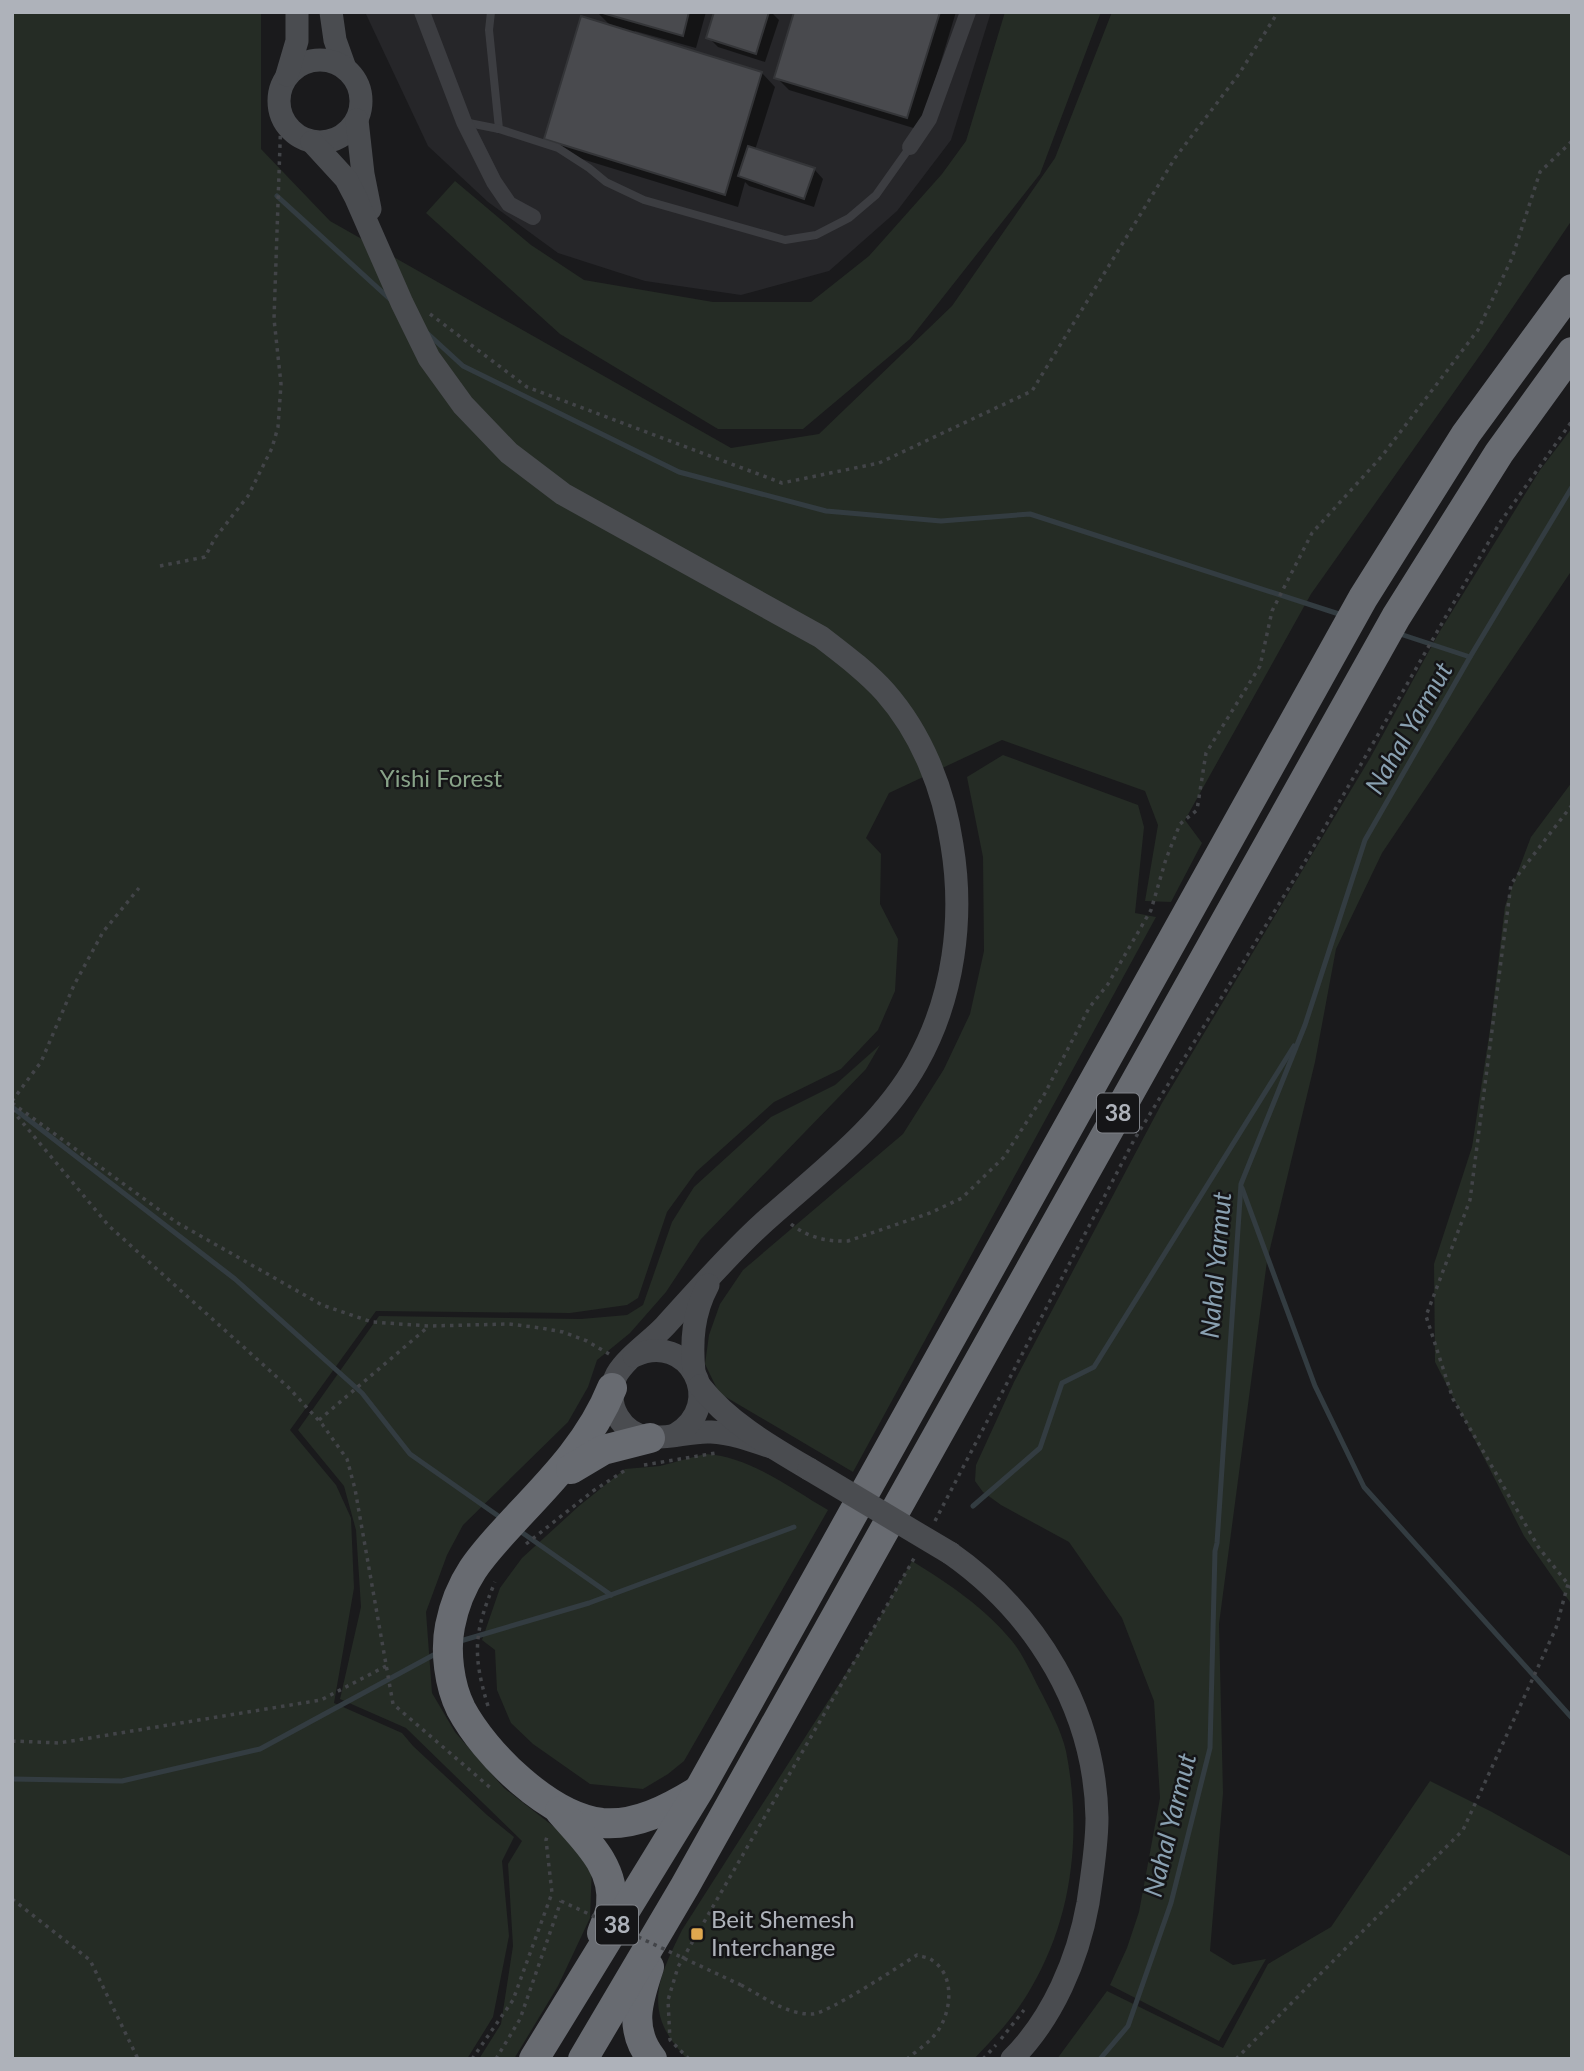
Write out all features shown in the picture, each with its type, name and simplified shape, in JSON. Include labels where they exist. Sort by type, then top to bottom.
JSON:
[{"type":"highway","name":"38","points":[[534,2059],[699,1790],[1357,609],[1466,434],[1572,289]]},
{"type":"highway","name":"38","points":[[583,2059],[685,1886],[1396,617],[1499,453],[1572,352]]},
{"type":"highway","points":[[623,1370],[591,1431],[470,1571],[450,1626],[448,1651],[451,1675],[460,1707],[478,1735],[503,1764],[536,1793],[583,1818],[600,1823],[636,1820],[667,1809],[699,1790]]},
{"type":"highway","points":[[547,1485],[603,1450],[655,1446]]},
{"type":"highway","points":[[556,1805],[596,1853],[610,1886],[611,1906],[587,1974]]},
{"type":"highway","points":[[652,2059],[637,2031],[637,2011],[648,1969],[685,1886]]},
{"type":"street","points":[[297,12],[298,41],[279,95],[281,116],[288,128],[299,137],[312,142],[326,142],[338,138],[357,120]]},
{"type":"street","points":[[331,12],[335,40],[345,68],[358,87],[360,109],[357,120],[363,174],[378,250]]},
{"type":"street","points":[[422,12],[464,122],[494,182],[509,204],[533,217]]},
{"type":"street","points":[[910,147],[929,119],[968,12]]},
{"type":"street","points":[[288,75],[297,67],[321,60],[334,62],[345,68]]},
{"type":"street","points":[[312,142],[346,179],[429,358],[463,405],[509,453],[563,494],[821,636],[886,692],[926,756],[939,786],[950,828],[957,899],[953,958],[936,1023],[917,1063],[889,1105],[776,1211],[623,1370],[613,1403],[621,1421],[635,1434],[655,1446],[716,1432],[743,1437],[771,1447]]},
{"type":"street","points":[[655,1446],[688,1425],[697,1412],[700,1402],[692,1351],[694,1322],[702,1296],[719,1268]]},
{"type":"street","points":[[623,1370],[648,1351],[664,1351],[683,1360],[718,1406],[771,1447],[950,1553],[975,1571],[999,1592],[1043,1645],[1076,1709],[1095,1785],[1095,1849],[1080,1937],[1062,1985],[1050,2008],[1012,2059]]},
{"type":"lane","points":[[491,12],[489,30],[499,129]]},
{"type":"lane","points":[[464,122],[499,129],[558,148],[589,168],[606,183],[644,200],[785,240],[816,235],[849,218],[876,195],[910,147]]},
{"type":"path","points":[[428,312],[527,387],[782,483],[879,463],[1032,391],[1175,158],[1238,74],[1278,12]]},
{"type":"path","points":[[160,566],[205,557],[215,538],[248,496],[272,448],[278,427],[281,384],[274,319],[281,116]]},
{"type":"path","points":[[776,1211],[803,1233],[834,1242],[848,1241],[930,1213],[962,1198],[1004,1157],[1044,1095],[1090,1008],[1108,984],[1151,910],[1180,824],[1197,810],[1206,753],[1260,666],[1272,611],[1312,533],[1382,456],[1478,330],[1512,258],[1540,172],[1572,141]]},
{"type":"path","points":[[932,1525],[1134,1140],[1306,860],[1499,524],[1572,421]]},
{"type":"path","points":[[1572,804],[1511,884],[1469,1200],[1426,1316],[1452,1399],[1539,1548],[1572,1589]]},
{"type":"path","points":[[139,888],[103,932],[74,985],[41,1062],[12,1102],[176,1222],[321,1305],[372,1322],[429,1326],[509,1324],[564,1332],[587,1341],[623,1370]]},
{"type":"path","points":[[12,1110],[109,1226],[288,1387],[318,1420],[347,1459],[355,1489],[393,1704],[496,1792]]},
{"type":"path","points":[[318,1420],[429,1326]]},
{"type":"path","points":[[655,1446],[719,1453]]},
{"type":"path","points":[[522,1548],[593,1491],[630,1466]]},
{"type":"path","points":[[689,2059],[670,2040],[668,2000],[678,1966],[919,1548]]},
{"type":"path","points":[[491,1716],[478,1674],[477,1644],[480,1624],[499,1574]]},
{"type":"path","points":[[1236,2059],[1463,1830],[1556,1628],[1568,1584]]},
{"type":"path","points":[[12,1741],[59,1743],[321,1700],[386,1666]]},
{"type":"path","points":[[472,2059],[513,2000],[552,1893],[546,1840],[556,1805]]},
{"type":"path","points":[[12,1899],[90,1960],[138,2059]]},
{"type":"path","points":[[495,2059],[520,2019],[561,1901],[741,1985],[775,2004],[812,2014],[829,2008],[917,1955],[932,1959],[940,1967],[950,1989],[946,2014],[935,2036],[907,2059]]},
{"type":"path","points":[[983,2059],[1031,2001]]},
{"type":"shaded area","points":[[365,12],[991,12],[951,140],[897,211],[829,271],[741,295],[645,281],[558,253],[488,202],[428,146]]},
{"type":"green space","name":"Yishi Forest","points":[[12,12],[261,12],[261,149],[330,221],[731,448],[819,434],[952,306],[1055,158],[1112,12],[1572,12],[1572,220],[1311,594],[1185,820],[1202,843],[1171,902],[1145,901],[1158,825],[1145,791],[1002,740],[889,793],[866,838],[881,854],[880,904],[898,939],[895,991],[878,1030],[841,1069],[774,1102],[696,1172],[667,1212],[638,1298],[627,1305],[570,1313],[376,1311],[290,1430],[336,1485],[351,1518],[354,1588],[334,1703],[402,1733],[487,1815],[514,1837],[502,1861],[509,1936],[493,2017],[467,2059],[12,2059]]},
{"type":"green space","points":[[1005,12],[1101,12],[1040,174],[910,339],[803,429],[718,429],[560,334],[426,213],[455,181],[531,245],[584,280],[713,302],[811,302],[869,256],[942,174],[966,141]]},
{"type":"green space","points":[[1572,428],[1572,570],[1382,853],[1336,949],[1315,1062],[1267,1261],[1219,1624],[1223,1793],[1210,1951],[1233,1965],[1266,1959],[1219,2041],[1110,1985],[1127,1948],[1139,1912],[1160,1798],[1154,1701],[1122,1618],[1069,1542],[1001,1505],[983,1492],[975,1481],[976,1465],[1014,1382],[1162,1103],[1369,760],[1440,631],[1540,470]]},
{"type":"green space","points":[[1003,755],[1138,805],[1144,827],[1135,913],[1156,917],[853,1472],[719,1393],[705,1364],[709,1335],[720,1304],[743,1270],[903,1134],[944,1069],[970,1014],[984,951],[983,857],[967,777]]},
{"type":"green space","points":[[1572,782],[1572,1605],[1524,1536],[1435,1362],[1434,1264],[1472,1147],[1505,906],[1531,837]]},
{"type":"green space","points":[[880,1045],[866,1069],[701,1239],[666,1292],[630,1333],[597,1360],[588,1387],[568,1422],[463,1525],[447,1555],[426,1612],[432,1693],[455,1732],[504,1788],[571,1840],[592,1866],[590,1918],[558,1986],[514,2059],[479,2059],[501,2024],[513,1946],[508,1864],[522,1841],[406,1728],[340,1699],[361,1607],[356,1530],[344,1486],[298,1430],[379,1316],[581,1319],[627,1315],[643,1305],[672,1222],[694,1187],[771,1117],[835,1085]]},
{"type":"green space","points":[[705,1454],[737,1460],[753,1467],[828,1510],[684,1761],[643,1789],[590,1784],[533,1744],[511,1723],[497,1690],[495,1650],[482,1640],[500,1588],[522,1558],[625,1469],[660,1466]]},
{"type":"green space","points":[[912,1561],[965,1597],[1012,1641],[1031,1672],[1064,1743],[1071,1782],[1073,1843],[1065,1903],[1045,1961],[1019,2007],[974,2059],[687,2059],[673,2042],[659,2011],[661,1981],[673,1948],[864,1645]]},
{"type":"green space","points":[[1430,1781],[1572,1857],[1572,2059],[1057,2059],[1107,1991],[1223,2048],[1268,1964],[1331,1927]]},
{"type":"building","points":[[599,12],[689,12],[683,36]]},
{"type":"building","points":[[714,12],[769,12],[756,54],[706,38]]},
{"type":"building","points":[[794,12],[940,12],[907,118],[774,78]]},
{"type":"building","points":[[581,16],[762,72],[725,195],[544,139]]},
{"type":"building","points":[[748,146],[815,168],[804,199],[738,176]]},
{"type":"waterway","points":[[277,196],[391,300]]},
{"type":"waterway","points":[[427,333],[463,366],[679,472],[826,511],[941,521],[1030,514],[1342,615]]},
{"type":"waterway","name":"Nahal Yarmut","points":[[1100,2059],[1128,2026],[1171,1903],[1210,1748],[1215,1551],[1241,1184],[1305,1025],[1365,840],[1572,487]]},
{"type":"waterway","points":[[1397,633],[1470,657]]},
{"type":"waterway","points":[[973,1506],[1040,1448],[1062,1383],[1094,1367],[1294,1046]]},
{"type":"waterway","points":[[12,1107],[235,1279],[362,1393],[410,1454],[504,1520]]},
{"type":"waterway","points":[[1242,1188],[1315,1386],[1364,1487],[1572,1718]]},
{"type":"waterway","points":[[457,1642],[589,1603],[794,1527]]},
{"type":"waterway","points":[[517,1529],[611,1595]]},
{"type":"waterway","points":[[12,1779],[122,1781],[260,1749],[439,1652]]},
{"type":"place","name":"Beit Shemesh Interchange","points":[[697,1934]]}]
